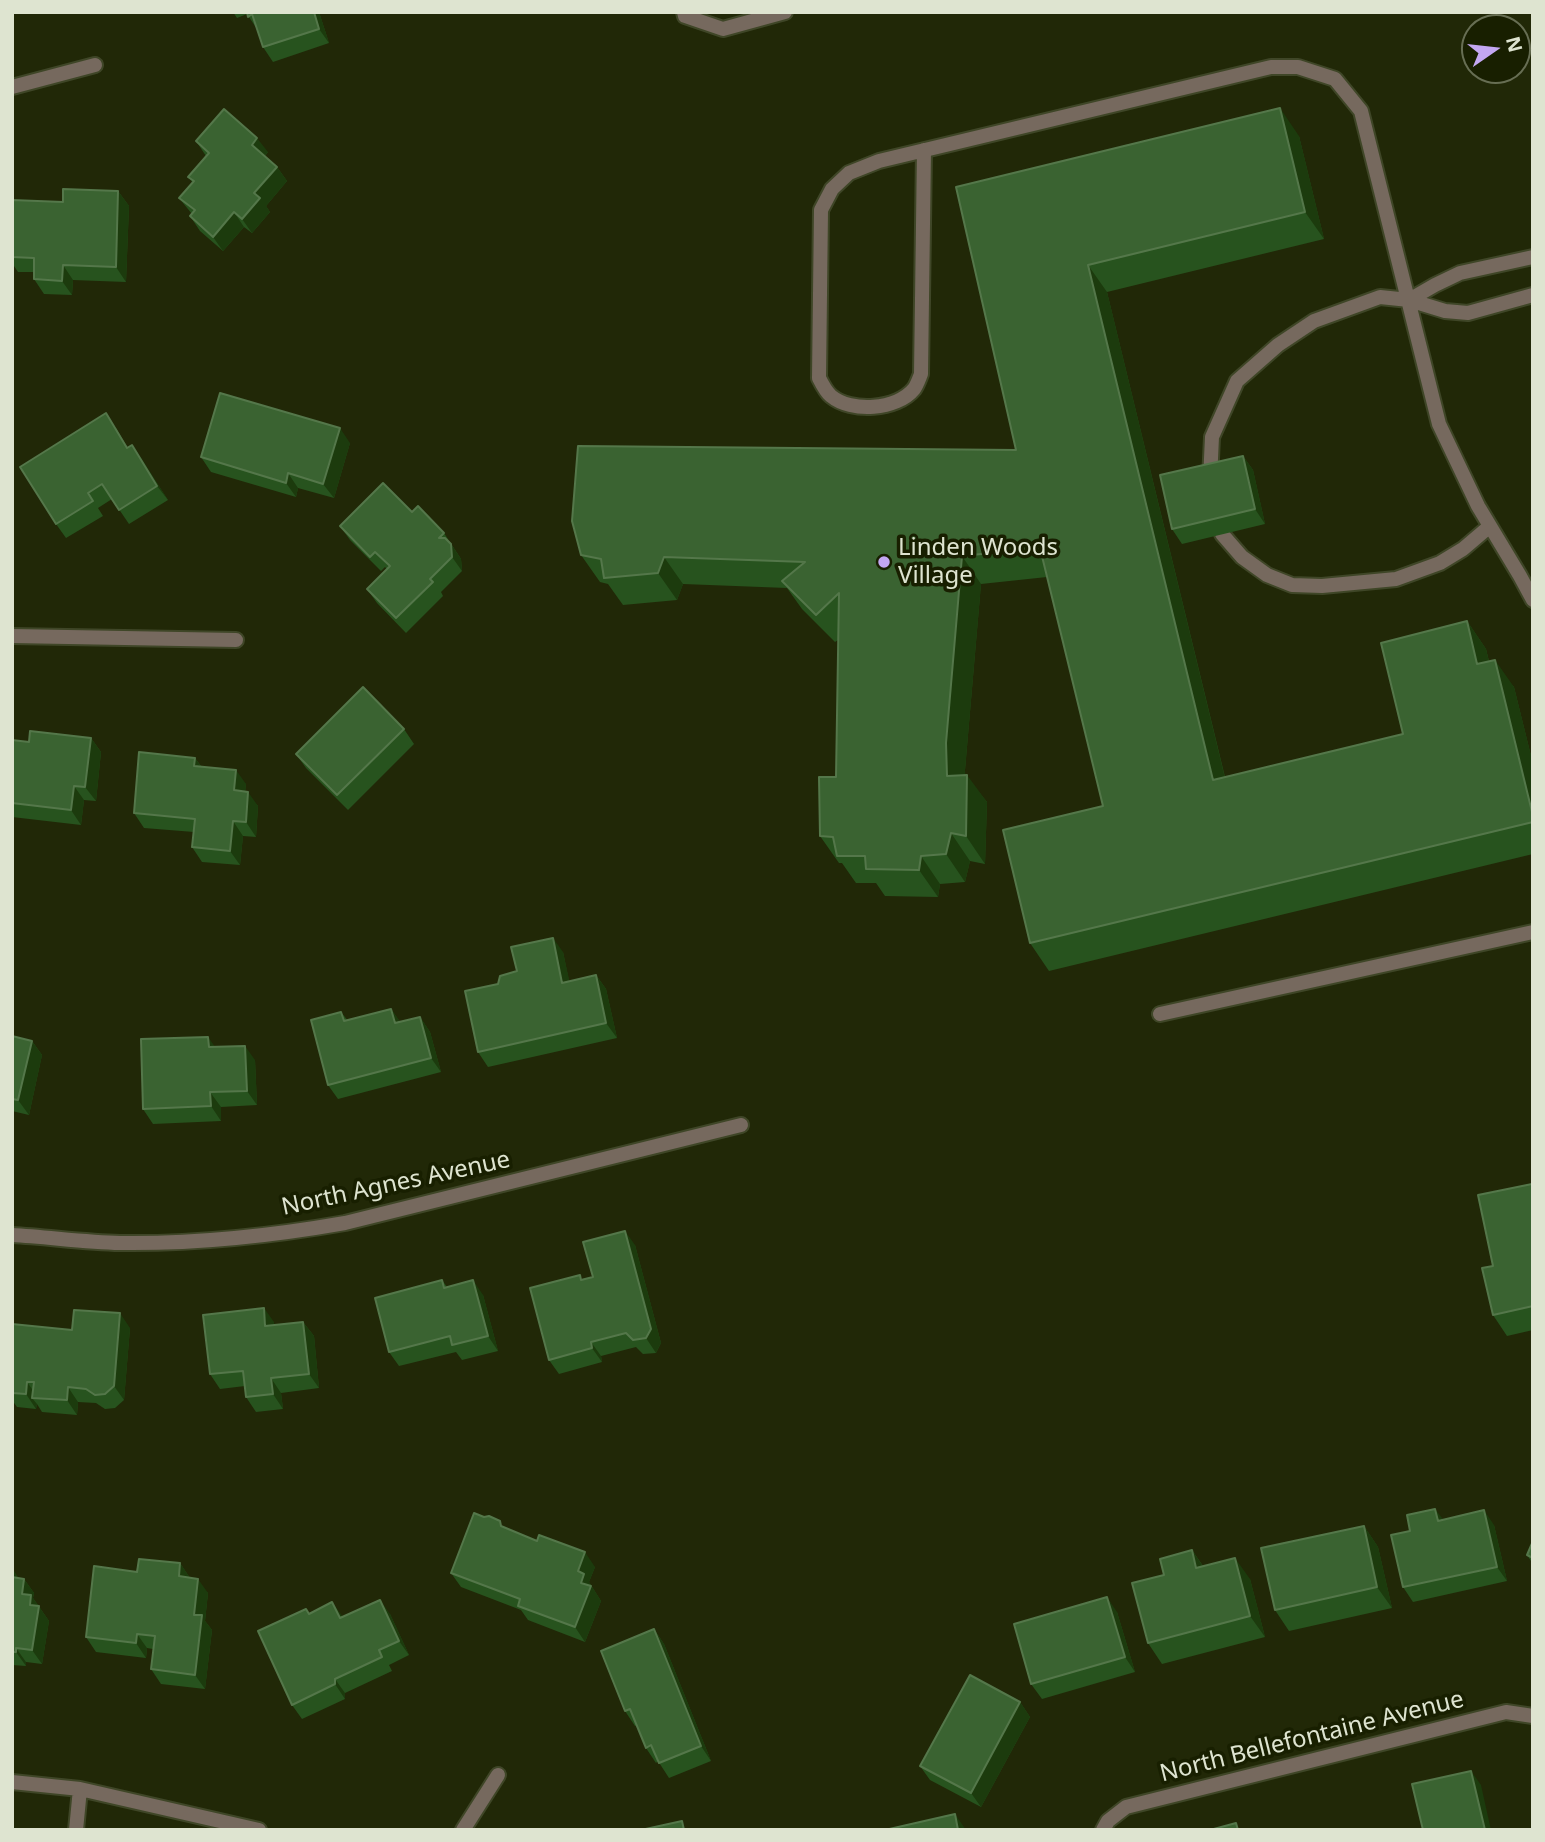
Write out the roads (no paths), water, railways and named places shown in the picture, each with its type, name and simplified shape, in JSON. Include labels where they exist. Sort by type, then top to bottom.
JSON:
[{"type":"street","points":[[684,12],[685,16],[723,29],[785,12]]},
{"type":"street","points":[[12,86],[96,65]]},
{"type":"street","points":[[924,150],[922,374],[914,389],[901,400],[871,408],[844,403],[829,395],[819,377],[821,210],[832,189],[849,173],[879,161],[924,150],[1271,67],[1298,67],[1335,79],[1361,111],[1439,424],[1478,506],[1533,600]]},
{"type":"street","points":[[1409,300],[1460,273],[1533,257]]},
{"type":"street","points":[[1210,480],[1212,437],[1237,381],[1278,345],[1314,321],[1380,297],[1409,300],[1468,313],[1533,295]]},
{"type":"street","points":[[1222,534],[1241,557],[1267,575],[1292,585],[1322,586],[1396,579],[1440,563],[1463,549],[1490,526]]},
{"type":"street","points":[[12,636],[236,640]]},
{"type":"street","points":[[1160,1014],[1533,932]]},
{"type":"street","name":"North Agnes Avenue","points":[[12,1234],[120,1243],[228,1239],[299,1231],[345,1223],[741,1125]]},
{"type":"street","name":"North Bellefontaine Avenue","points":[[1106,1825],[1126,1807],[1506,1712],[1532,1715]]},
{"type":"street","points":[[463,1830],[498,1775]]},
{"type":"street","points":[[12,1782],[80,1789],[259,1830]]},
{"type":"street","points":[[76,1830],[80,1789]]},
{"type":"place","name":"Linden Woods Village","points":[[884,562]]}]
